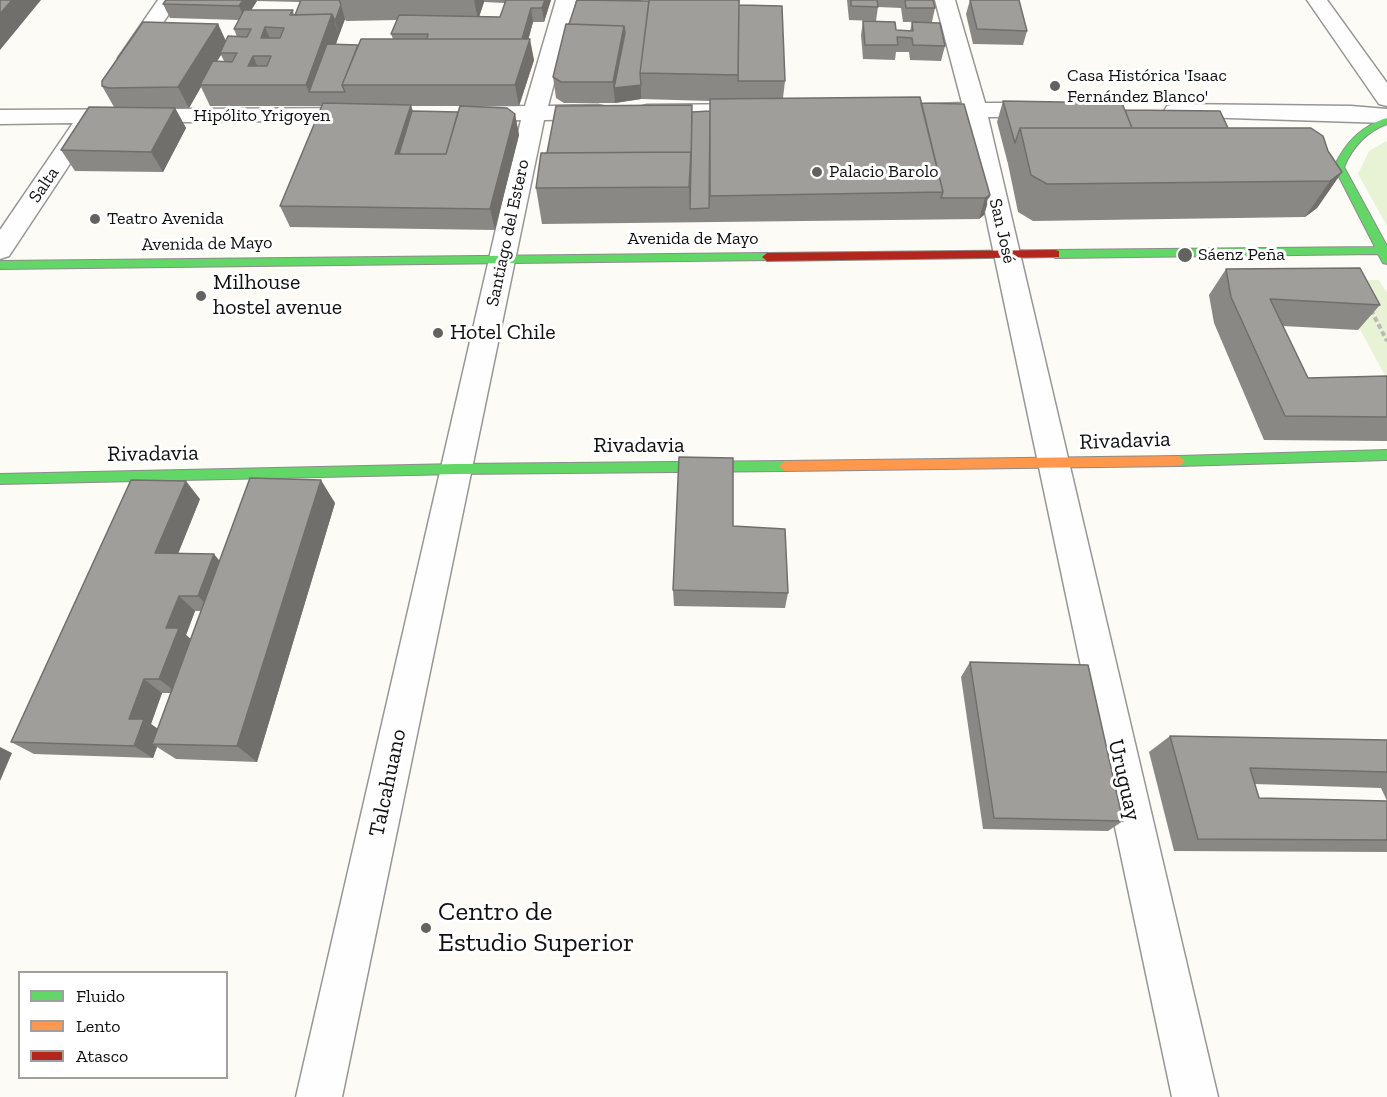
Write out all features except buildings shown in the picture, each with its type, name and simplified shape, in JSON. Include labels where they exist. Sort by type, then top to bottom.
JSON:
[{"type":"street","points":[[115,79],[168,0]]},
{"type":"street","name":"Santiago del Estero","points":[[457,469],[534,114],[566,0]]},
{"type":"street","name":"San José","points":[[945,0],[975,109],[1054,464]]},
{"type":"street","points":[[1317,0],[1387,99]]},
{"type":"street","name":"Hipólito Yrigoyen","points":[[0,117],[95,108],[382,115]]},
{"type":"street","name":"Salta","points":[[0,250],[95,108]]},
{"type":"street","points":[[904,110],[1069,110]]},
{"type":"street","points":[[452,115],[774,111]]},
{"type":"street","points":[[1151,111],[1351,113],[1387,116]]},
{"type":"street","points":[[1385,253],[1339,167],[1346,148],[1354,140],[1371,128],[1387,121]]},
{"type":"street","name":"Avenida de Mayo","points":[[0,265],[502,258],[1385,253]]},
{"type":"street","name":"Rivadavia","points":[[0,479],[457,469],[1054,464],[1387,455]]},
{"type":"street","name":"Uruguay","points":[[1054,464],[1195,1097]]},
{"type":"street","name":"Talcahuano","points":[[319,1097],[457,469]]},
{"type":"path","points":[[1366,300],[1387,341]]},
{"type":"green space","points":[[1387,141],[1387,226],[1358,174],[1369,151]]},
{"type":"green space","points":[[1333,280],[1379,280],[1387,293],[1387,379]]},
{"type":"traffic: fast","points":[[1387,121],[1357,138],[1339,167],[1387,260]]},
{"type":"traffic: fast","points":[[1055,254],[1387,250]]},
{"type":"traffic: fast","points":[[0,265],[767,257]]},
{"type":"traffic: fast","points":[[1179,461],[1387,455]]},
{"type":"traffic: fast","points":[[0,479],[457,469],[785,466]]},
{"type":"traffic: slow","points":[[785,466],[1179,461]]},
{"type":"traffic: jam","points":[[767,257],[1055,254]]},
{"type":"place","name":"Casa Histórica 'Isaac Fernández Blanco'","points":[[1055,86]]},
{"type":"place","name":"Palacio Barolo","points":[[817,172]]},
{"type":"place","name":"Teatro Avenida","points":[[95,219]]},
{"type":"place","name":"Sáenz Peña","points":[[1185,255]]},
{"type":"place","name":"Milhouse hostel avenue","points":[[201,296]]},
{"type":"place","name":"Hotel Chile","points":[[438,333]]},
{"type":"place","name":"Centro de Estudio Superior","points":[[426,928]]}]
